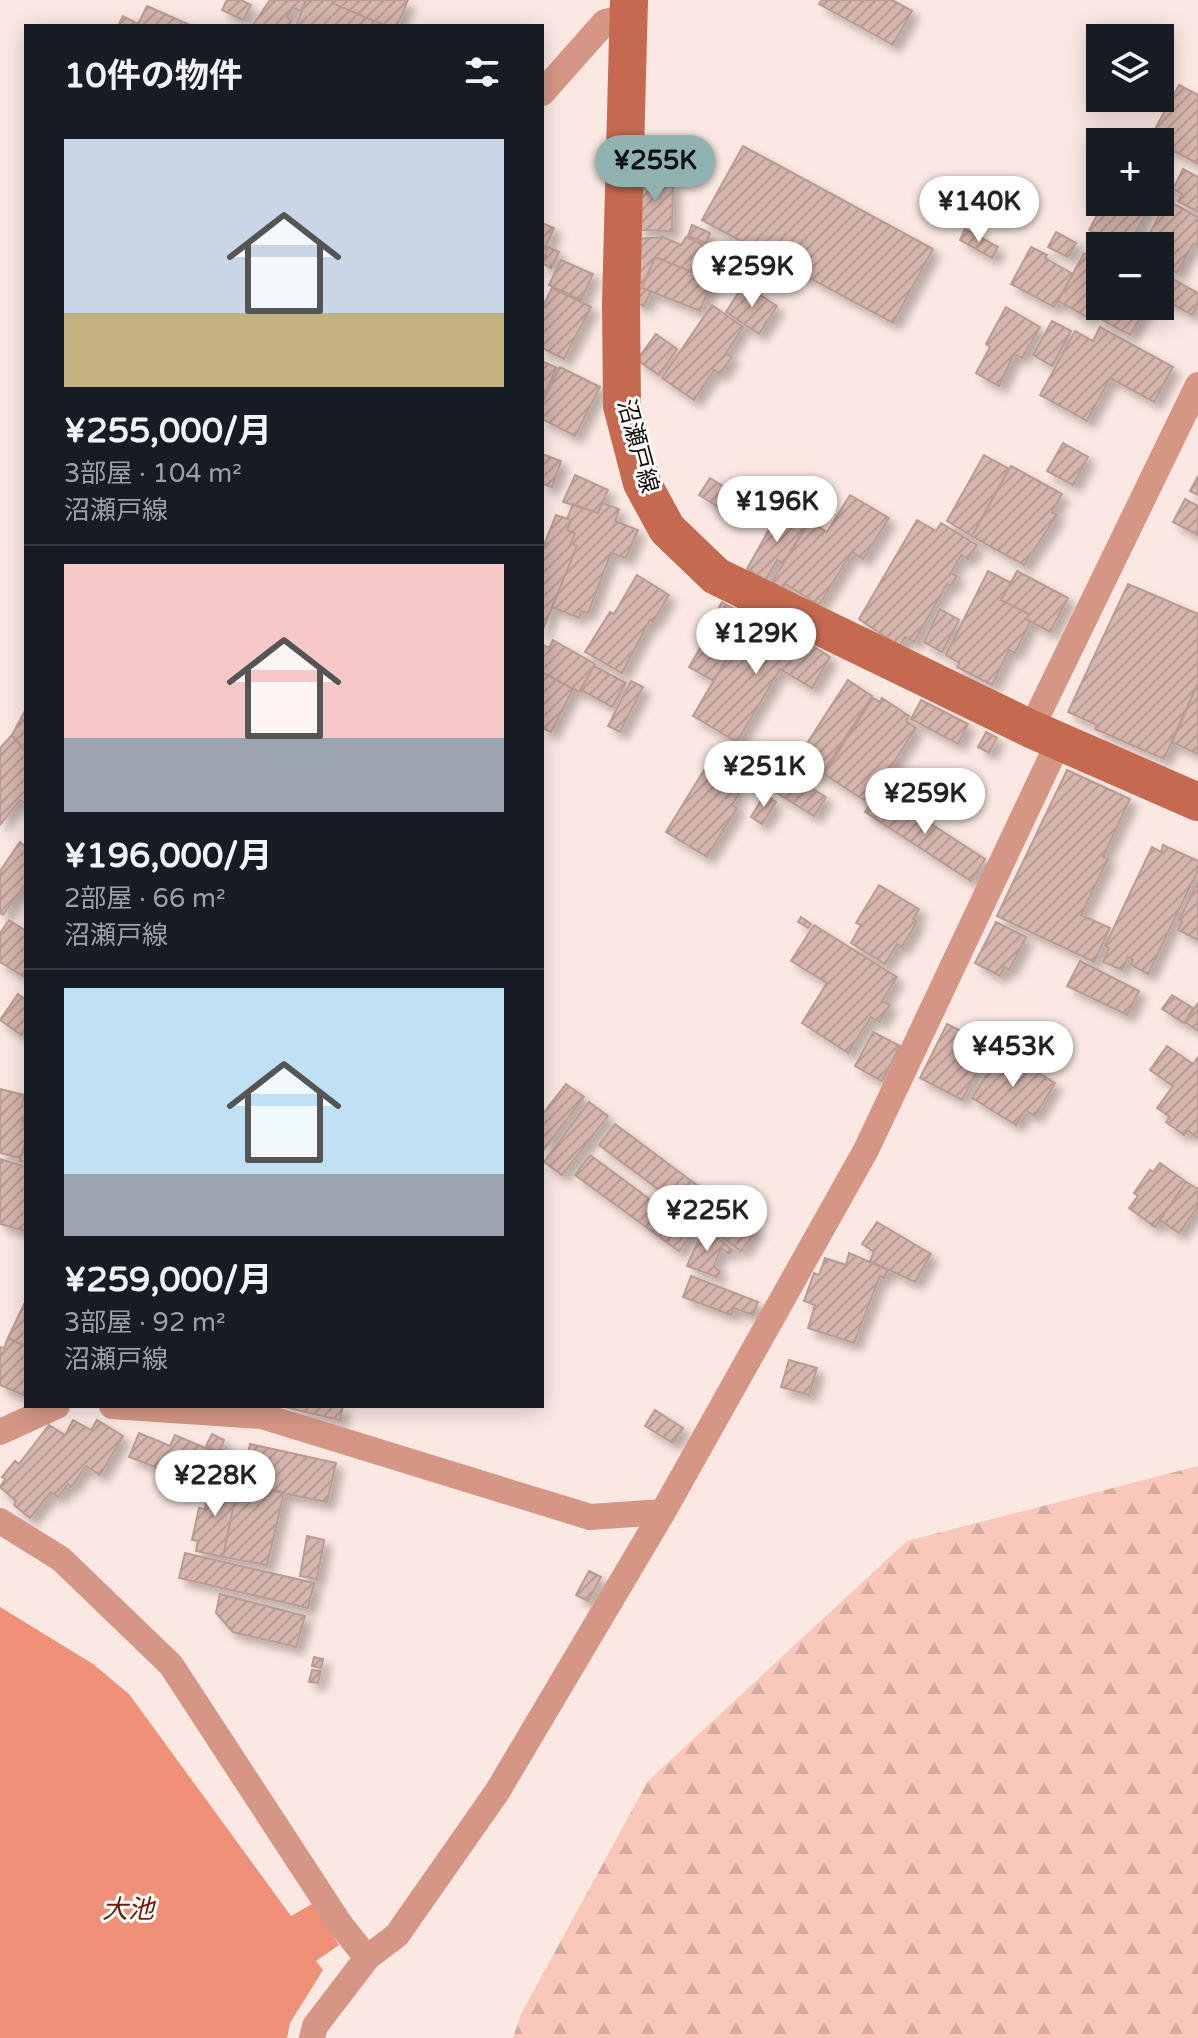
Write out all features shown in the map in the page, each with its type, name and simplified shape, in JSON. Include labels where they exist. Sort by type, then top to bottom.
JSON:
[{"type":"main road","name":"沼瀬戸線","points":[[629,8],[621,304],[622,406],[642,483],[667,529],[716,576],[1045,735],[1198,802]]},
{"type":"street","points":[[544,91],[605,22],[629,8]]},
{"type":"street","points":[[312,2038],[315,2026],[367,1958],[397,1935],[497,1792],[663,1512],[866,1150],[1198,385]]},
{"type":"street","points":[[0,1432],[53,1408]]},
{"type":"street","points":[[142,1408],[262,1416],[590,1517],[663,1512]]},
{"type":"street","points":[[0,1521],[61,1559],[171,1665],[340,1924],[367,1958]]},
{"type":"green space","points":[[1198,1466],[1198,2038],[513,2038],[521,2014],[648,1781],[907,1541]]},
{"type":"water","name":"大池","points":[[0,1607],[93,1664],[129,1694],[291,1916],[312,1904],[339,1945],[316,1961],[323,1970],[290,2023],[287,2038],[0,2038]]},
{"type":"building","points":[[227,0],[241,0],[251,5],[243,20],[222,10]]},
{"type":"building","points":[[270,0],[306,0],[301,11],[293,8],[287,17],[292,21],[290,24],[253,24]]},
{"type":"building","points":[[306,0],[333,0],[332,3],[374,21],[373,24],[297,24]]},
{"type":"building","points":[[333,0],[408,0],[398,24],[382,24],[332,3]]},
{"type":"building","points":[[822,0],[892,0],[912,11],[893,45],[819,4]]},
{"type":"building","points":[[147,6],[188,24],[138,24]]},
{"type":"building","points":[[123,16],[138,24],[119,24]]},
{"type":"building","points":[[1179,85],[1198,95],[1198,164],[1174,151],[1174,128],[1155,128],[1164,112],[1174,112],[1174,94]]},
{"type":"building","points":[[743,146],[933,249],[893,323],[702,220]]},
{"type":"building","points":[[1183,169],[1198,177],[1198,212],[1178,201],[1182,194],[1174,187]]},
{"type":"building","points":[[640,174],[664,174],[663,182],[673,182],[672,231],[638,230]]},
{"type":"building","points":[[1174,204],[1198,217],[1198,246],[1193,244],[1177,273],[1174,271],[1174,232],[1150,232],[1159,216],[1174,216]]},
{"type":"building","points":[[1096,216],[1145,216],[1136,232],[1089,230]]},
{"type":"building","points":[[544,224],[554,228],[544,250]]},
{"type":"building","points":[[692,225],[710,233],[706,243],[688,236]]},
{"type":"building","points":[[965,229],[998,247],[992,258],[960,240]]},
{"type":"building","points":[[1056,232],[1076,243],[1068,257],[1048,247]]},
{"type":"building","points":[[663,237],[681,245],[686,237],[724,254],[712,280],[655,257],[642,288],[651,291],[644,306],[633,301],[637,239]]},
{"type":"building","points":[[548,247],[559,252],[551,268],[544,264]]},
{"type":"building","points":[[1031,247],[1073,274],[1054,307],[1011,284]]},
{"type":"building","points":[[1084,253],[1086,254],[1086,316],[1058,301]]},
{"type":"building","points":[[655,257],[712,280],[700,311],[642,288]]},
{"type":"building","points":[[561,260],[593,274],[581,300],[549,285]]},
{"type":"building","points":[[1174,280],[1198,293],[1198,304],[1192,315],[1174,305]]},
{"type":"building","points":[[744,284],[777,306],[759,334],[726,312]]},
{"type":"building","points":[[552,288],[591,307],[564,359],[544,349],[544,304]]},
{"type":"building","points":[[712,305],[743,327],[726,353],[732,357],[720,374],[714,370],[694,400],[662,378]]},
{"type":"building","points":[[1006,307],[1040,327],[1022,358],[1014,354],[999,386],[976,373],[990,347],[986,344]]},
{"type":"building","points":[[1102,320],[1139,320],[1130,335]]},
{"type":"building","points":[[1052,321],[1071,331],[1052,366],[1033,355]]},
{"type":"building","points":[[1100,327],[1173,367],[1154,402],[1110,378],[1087,421],[1040,395],[1075,331],[1093,341]]},
{"type":"building","points":[[656,334],[677,349],[659,375],[637,360]]},
{"type":"building","points":[[544,362],[557,368],[544,394]]},
{"type":"building","points":[[560,367],[600,387],[575,436],[544,420],[544,399]]},
{"type":"building","points":[[1063,443],[1088,457],[1073,485],[1047,471]]},
{"type":"building","points":[[544,455],[561,461],[552,487],[544,485]]},
{"type":"building","points":[[984,455],[1009,469],[972,536],[947,521]]},
{"type":"building","points":[[1011,466],[1062,494],[1052,512],[1057,515],[1024,565],[972,536]]},
{"type":"building","points":[[575,475],[608,490],[598,513],[563,502]]},
{"type":"building","points":[[1198,476],[1198,495],[1190,491]]},
{"type":"building","points":[[710,478],[737,495],[727,512],[699,495]]},
{"type":"building","points":[[850,495],[889,518],[863,559],[852,552],[819,605],[785,584],[783,589],[772,582],[809,521],[827,532]]},
{"type":"building","points":[[1185,499],[1198,506],[1198,535],[1173,522]]},
{"type":"building","points":[[602,503],[619,509],[615,521],[638,530],[626,558],[611,553],[588,613],[581,611],[579,618],[552,607],[577,546],[571,543],[575,533],[567,530],[571,520],[567,519],[573,504],[598,513]]},
{"type":"building","points":[[780,510],[807,526],[783,564],[777,560],[766,580],[747,569]]},
{"type":"building","points":[[556,515],[571,520],[567,530],[575,533],[571,543],[577,546],[544,627],[544,545]]},
{"type":"building","points":[[917,520],[936,531],[941,523],[977,545],[968,559],[961,555],[951,573],[957,576],[951,586],[947,584],[914,642],[905,637],[899,646],[859,619]]},
{"type":"building","points":[[988,571],[1011,583],[1001,600],[1029,614],[1026,619],[1030,622],[1015,653],[1009,650],[992,685],[957,667],[959,663],[946,655]]},
{"type":"building","points":[[1017,571],[1068,598],[1050,632],[1026,619],[1029,614],[1001,600]]},
{"type":"building","points":[[637,575],[669,595],[653,622],[650,620],[622,673],[585,652],[610,612],[614,614]]},
{"type":"building","points":[[1128,584],[1198,614],[1198,683],[1164,759],[1095,729],[1097,725],[1068,712]]},
{"type":"building","points":[[722,602],[751,619],[714,681],[689,667],[711,629],[709,627]]},
{"type":"building","points":[[940,609],[959,620],[942,652],[924,642]]},
{"type":"building","points":[[750,619],[767,630],[771,624],[785,632],[783,636],[792,642],[796,635],[830,657],[812,688],[780,669],[737,742],[693,716]]},
{"type":"building","points":[[553,640],[595,664],[579,692],[544,673],[544,645],[549,648]]},
{"type":"building","points":[[594,666],[626,683],[612,707],[581,690]]},
{"type":"building","points":[[544,673],[573,689],[551,732],[544,729]]},
{"type":"building","points":[[848,680],[872,696],[820,777],[795,762]]},
{"type":"building","points":[[631,681],[643,687],[620,732],[608,726]]},
{"type":"building","points":[[1198,683],[1198,754],[1172,742]]},
{"type":"building","points":[[873,698],[880,702],[882,698],[909,716],[906,721],[916,728],[885,776],[881,773],[864,800],[824,774]]},
{"type":"building","points":[[921,700],[968,724],[958,744],[911,719]]},
{"type":"building","points":[[24,713],[24,750],[12,735]]},
{"type":"building","points":[[986,732],[997,738],[989,753],[978,747]]},
{"type":"building","points":[[12,735],[24,750],[24,803],[20,800],[0,825],[0,748]]},
{"type":"building","points":[[704,770],[740,792],[732,805],[737,808],[707,857],[666,832]]},
{"type":"building","points":[[1067,770],[1130,799],[1103,857],[1108,859],[1081,915],[1110,928],[1094,962],[997,916]]},
{"type":"building","points":[[786,773],[826,797],[814,816],[774,791]]},
{"type":"building","points":[[879,790],[985,859],[971,881],[865,812]]},
{"type":"building","points":[[765,794],[776,802],[762,824],[751,817]]},
{"type":"building","points":[[20,842],[24,845],[24,886],[3,915],[0,913],[0,871]]},
{"type":"building","points":[[1163,845],[1198,861],[1198,870],[1148,974],[1131,965],[1133,960],[1128,957],[1122,970],[1103,962],[1109,948],[1105,946],[1152,847],[1161,852]]},
{"type":"building","points":[[1198,882],[1198,940],[1178,930],[1182,922],[1179,920]]},
{"type":"building","points":[[879,885],[919,909],[913,919],[917,922],[902,947],[897,944],[885,964],[851,943],[861,925],[856,923]]},
{"type":"building","points":[[801,917],[811,924],[808,928],[798,922]]},
{"type":"building","points":[[9,920],[24,930],[24,977],[0,962],[0,933]]},
{"type":"building","points":[[996,922],[1026,937],[1009,970],[1004,967],[1000,976],[975,963]]},
{"type":"building","points":[[814,925],[897,977],[882,1001],[890,1005],[879,1022],[871,1017],[848,1053],[802,1023],[827,983],[791,961]]},
{"type":"building","points":[[1080,961],[1139,991],[1127,1015],[1067,986]]},
{"type":"building","points":[[18,994],[24,998],[24,1031],[21,1035],[0,1020]]},
{"type":"building","points":[[1172,995],[1193,1008],[1184,1023],[1162,1009]]},
{"type":"building","points":[[1198,1003],[1198,1031],[1185,1022]]},
{"type":"building","points":[[947,1024],[990,1046],[962,1100],[920,1078]]},
{"type":"building","points":[[873,1032],[900,1046],[882,1081],[855,1066]]},
{"type":"building","points":[[1167,1046],[1193,1064],[1198,1057],[1198,1138],[1187,1130],[1184,1135],[1166,1122],[1170,1117],[1157,1108],[1173,1086],[1150,1070]]},
{"type":"building","points":[[1002,1050],[1055,1083],[1035,1116],[1025,1110],[1016,1125],[972,1098]]},
{"type":"building","points":[[566,1084],[584,1097],[544,1149],[544,1112]]},
{"type":"building","points":[[0,1089],[24,1095],[24,1147],[21,1158],[0,1153]]},
{"type":"building","points":[[589,1102],[608,1116],[562,1175],[544,1162]]},
{"type":"building","points":[[615,1124],[757,1230],[741,1251],[599,1145]]},
{"type":"building","points":[[590,1155],[694,1232],[679,1251],[575,1175]]},
{"type":"building","points":[[0,1159],[24,1166],[24,1230],[0,1224]]},
{"type":"building","points":[[1160,1163],[1186,1182],[1155,1227],[1129,1208],[1138,1196],[1134,1193],[1150,1170],[1153,1172]]},
{"type":"building","points":[[1186,1182],[1198,1189],[1198,1206],[1179,1233],[1160,1220]]},
{"type":"building","points":[[877,1222],[931,1254],[915,1282],[870,1261],[874,1252],[862,1244]]},
{"type":"building","points":[[706,1228],[732,1250],[729,1254],[721,1248],[714,1266],[720,1272],[717,1277],[687,1266]]},
{"type":"building","points":[[849,1253],[888,1270],[884,1278],[880,1276],[854,1343],[808,1328],[815,1305],[804,1301],[814,1273],[819,1275],[825,1258],[846,1265]]},
{"type":"building","points":[[691,1276],[758,1302],[753,1315],[734,1308],[731,1315],[683,1297]]},
{"type":"building","points":[[24,1304],[24,1346],[8,1338]]},
{"type":"building","points":[[8,1338],[24,1346],[24,1395],[0,1385],[0,1347],[4,1348]]},
{"type":"building","points":[[789,1360],[817,1368],[809,1395],[781,1387]]},
{"type":"building","points":[[289,1408],[343,1408],[340,1420]]},
{"type":"building","points":[[655,1410],[683,1428],[673,1443],[645,1426]]},
{"type":"building","points":[[73,1420],[91,1430],[97,1420],[123,1436],[100,1475],[86,1466],[71,1487],[68,1484],[58,1497],[51,1492],[30,1518],[14,1505],[16,1501],[0,1487],[5,1479],[2,1477],[15,1461],[19,1464],[49,1425],[65,1435]]},
{"type":"building","points":[[139,1433],[170,1446],[175,1435],[217,1453],[203,1485],[129,1457]]},
{"type":"building","points":[[212,1434],[224,1440],[219,1452],[206,1446]]},
{"type":"building","points":[[250,1444],[336,1463],[327,1502],[238,1484],[241,1465],[245,1466]]},
{"type":"building","points":[[222,1461],[236,1463],[233,1478],[219,1475]]},
{"type":"building","points":[[212,1477],[238,1484],[223,1557],[196,1551],[198,1541],[192,1540],[199,1508],[205,1509]]},
{"type":"building","points":[[238,1484],[284,1492],[267,1565],[223,1557]]},
{"type":"building","points":[[307,1536],[324,1540],[317,1579],[300,1576]]},
{"type":"building","points":[[185,1553],[314,1583],[308,1608],[179,1578]]},
{"type":"building","points":[[589,1571],[601,1577],[588,1601],[576,1595]]},
{"type":"building","points":[[220,1594],[305,1616],[296,1647],[233,1632],[216,1613]]},
{"type":"building","points":[[314,1657],[323,1659],[321,1668],[312,1666]]},
{"type":"building","points":[[312,1670],[321,1671],[318,1683],[309,1682]]}]
